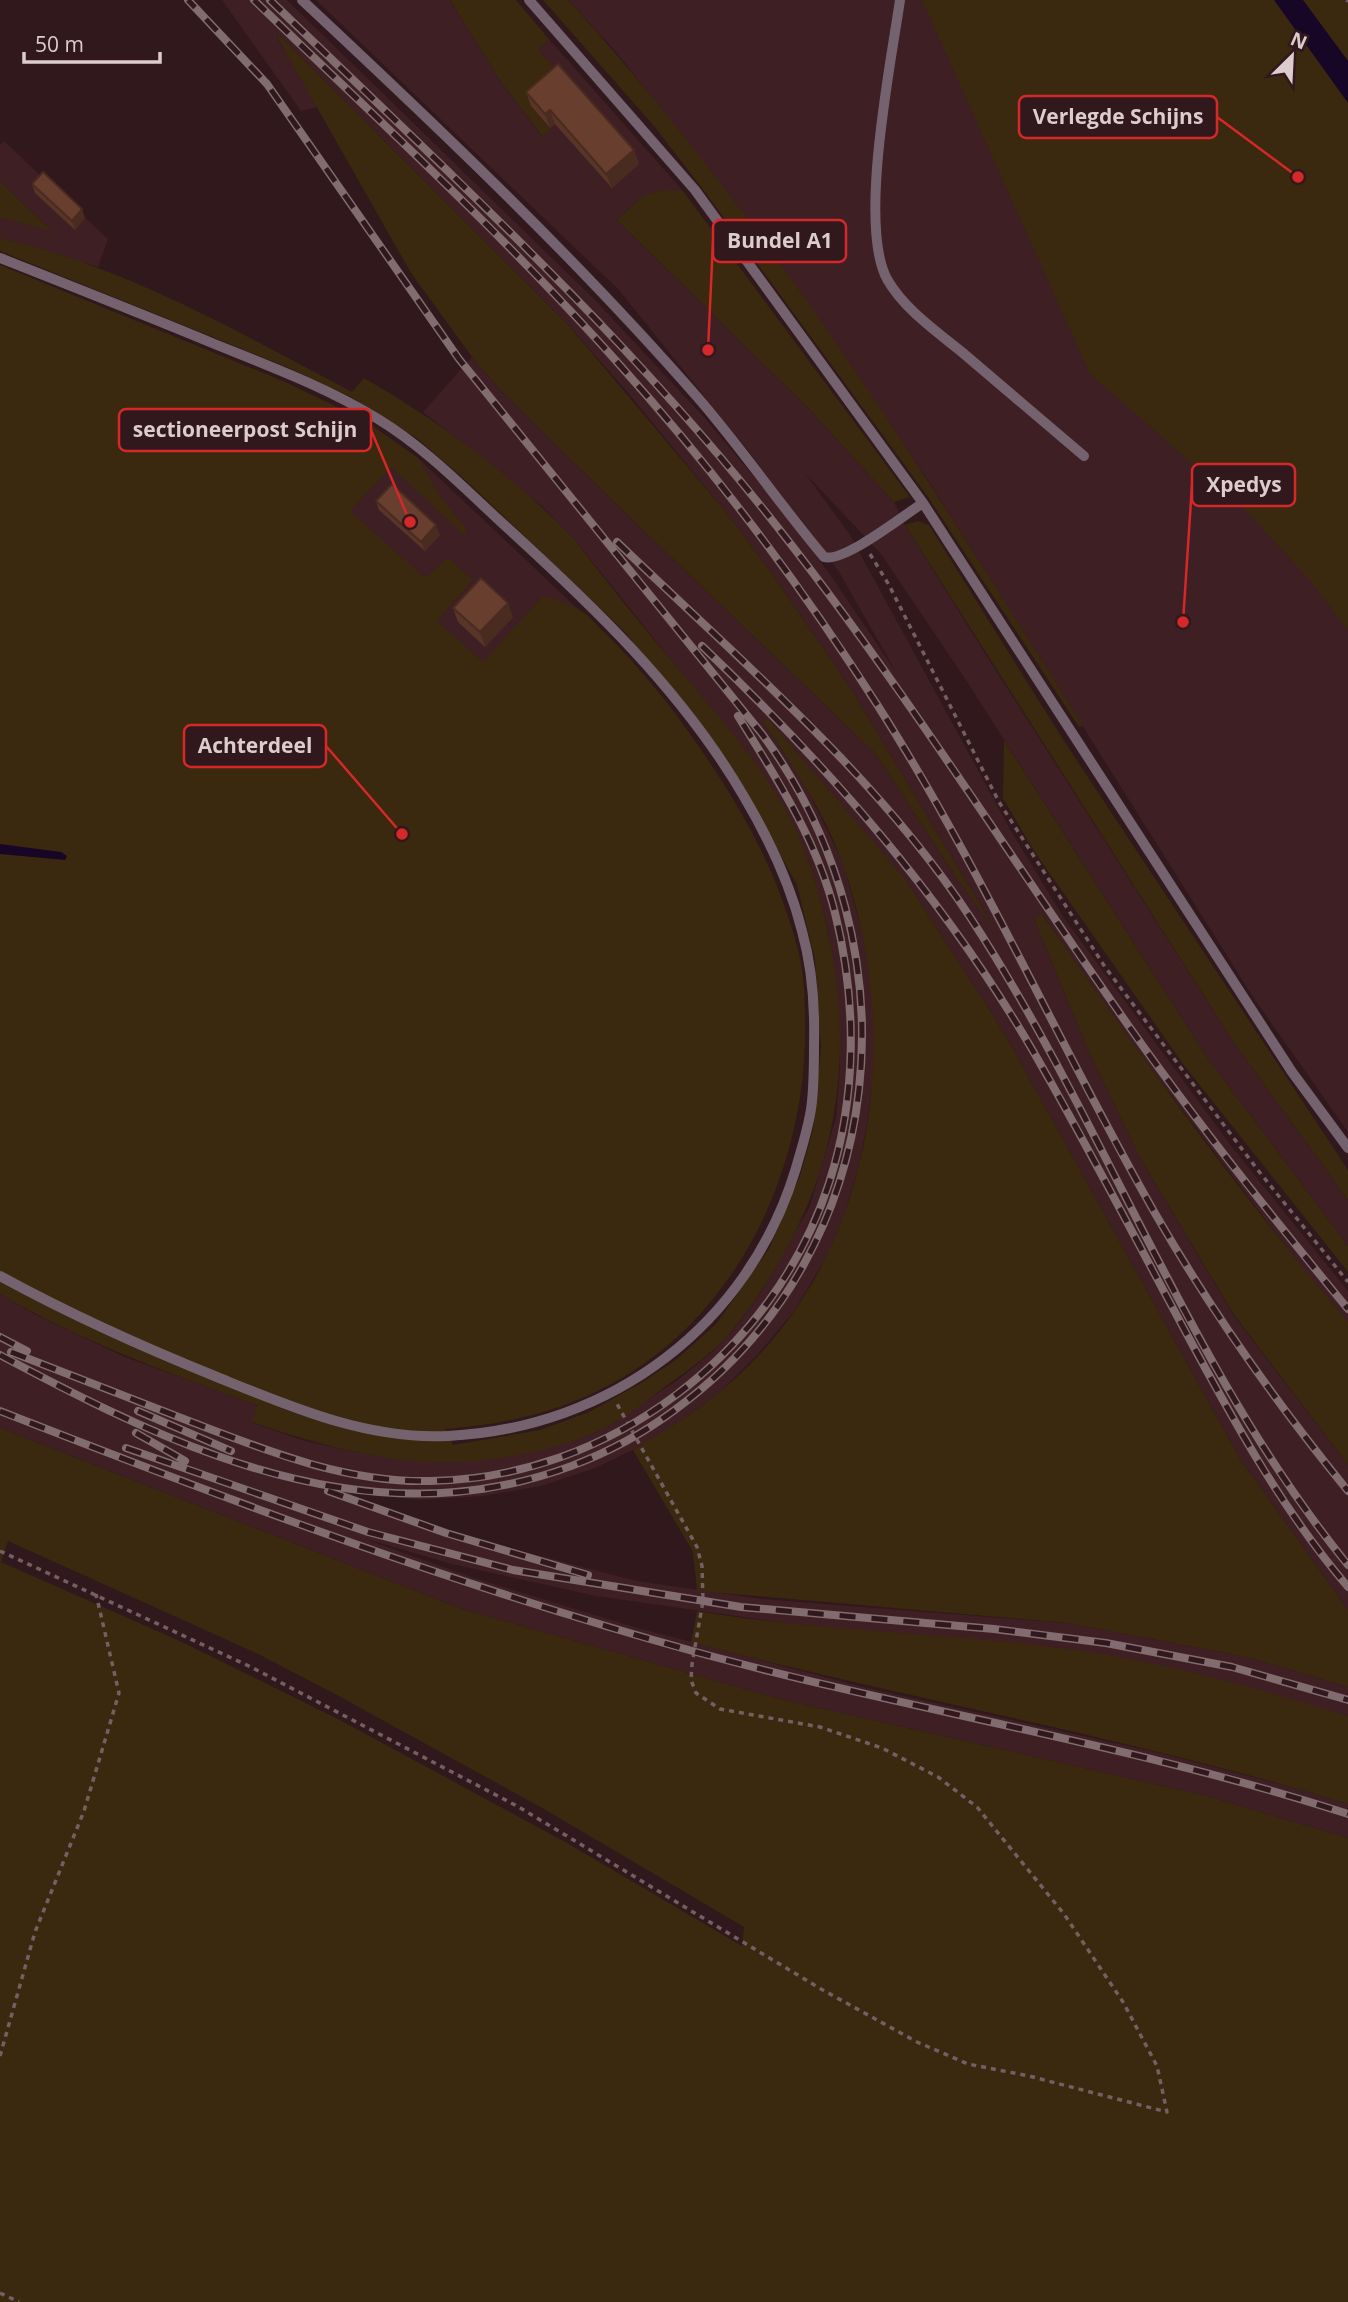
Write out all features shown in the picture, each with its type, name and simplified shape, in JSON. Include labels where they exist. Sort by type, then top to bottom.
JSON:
[{"type":"lane","points":[[302,0],[452,141],[595,286],[729,434],[824,558],[832,559],[863,542],[923,503]]},
{"type":"lane","points":[[529,0],[695,190],[923,503],[1292,1072],[1348,1148]]},
{"type":"lane","points":[[900,0],[877,170],[877,221],[884,272],[900,298],[918,315],[1084,456]]},
{"type":"lane","points":[[0,258],[282,371],[380,420],[421,450],[625,640],[713,749],[761,828],[802,930],[810,968],[814,1014],[813,1093],[804,1139],[790,1187],[773,1227],[730,1293],[697,1331],[668,1356],[584,1408],[548,1420],[448,1436],[400,1434],[349,1425],[261,1395],[108,1333],[0,1276]]},
{"type":"path","points":[[863,542],[889,585],[999,802],[1097,956],[1249,1158],[1348,1282]]},
{"type":"path","points":[[0,1551],[251,1667],[505,1800],[821,1989],[917,2042],[968,2064],[1029,2076],[1167,2112],[1157,2066],[1123,2003],[1064,1914],[977,1807],[938,1777],[882,1748],[820,1727],[720,1709],[696,1693],[691,1680],[692,1664],[703,1601],[702,1566],[697,1548],[611,1393]]},
{"type":"path","points":[[0,2056],[35,1932],[84,1811],[119,1693],[96,1594]]},
{"type":"path","points":[[0,2293],[19,2302]]},
{"type":"shaded area","points":[[222,0],[287,0],[595,300],[703,416],[770,496],[829,573],[896,672],[839,572],[753,457],[619,290],[316,0],[450,0],[501,82],[542,136],[550,128],[531,106],[538,49],[549,39],[683,191],[642,197],[617,220],[809,409],[894,502],[905,525],[988,658],[1234,1043],[1348,1200],[1348,1246],[1206,1056],[964,677],[881,554],[805,473],[850,535],[1011,831],[1064,918],[1232,1147],[1348,1291],[1348,1322],[1306,1273],[1124,1033],[1043,915],[1034,919],[1086,1045],[1139,1156],[1234,1316],[1348,1465],[1348,1610],[1240,1459],[1003,1031],[905,879],[763,722],[803,781],[843,863],[864,939],[874,999],[875,1064],[867,1124],[859,1166],[842,1222],[828,1254],[795,1310],[759,1353],[719,1393],[670,1429],[633,1450],[595,1468],[541,1486],[483,1496],[418,1500],[353,1492],[352,1496],[468,1537],[637,1581],[761,1599],[1067,1623],[1247,1657],[1348,1687],[1348,1716],[1179,1670],[1053,1647],[819,1628],[596,1596],[452,1564],[362,1538],[474,1578],[634,1627],[859,1686],[1164,1754],[1302,1790],[1348,1804],[1348,1838],[1207,1796],[780,1699],[459,1608],[0,1428],[0,1294],[36,1315],[125,1357],[257,1405],[253,1423],[305,1441],[355,1452],[463,1462],[551,1447],[595,1433],[678,1380],[712,1352],[739,1323],[761,1292],[809,1208],[836,1118],[840,1068],[834,970],[827,925],[810,864],[793,826],[757,767],[574,539],[543,507],[423,412],[472,357],[504,394],[875,753],[958,880],[993,926],[854,694],[778,582],[725,511],[628,393],[570,327],[279,35],[277,38],[319,107],[301,111]]},
{"type":"shaded area","points":[[450,0],[516,0],[549,39],[538,50],[563,78],[531,106],[550,128],[543,137],[501,82]]},
{"type":"shaded area","points":[[543,0],[568,0],[711,170],[842,351],[1083,726],[1079,727],[928,497],[702,188],[654,126]]},
{"type":"shaded area","points":[[568,0],[995,0],[1348,564],[1348,1132],[1253,997],[926,477],[727,192],[616,52]]},
{"type":"shaded area","points":[[922,0],[1348,0],[1348,630],[1309,579],[1245,510],[1090,374]]},
{"type":"shaded area","points":[[1274,0],[1303,0],[1348,61],[1348,103]]},
{"type":"shaded area","points":[[279,35],[570,327],[725,511],[778,582],[854,694],[999,936],[958,880],[875,753],[504,394],[472,357],[411,273],[277,37]]},
{"type":"shaded area","points":[[4,141],[108,239],[98,267],[0,238],[0,217],[51,230],[0,181],[0,145]]},
{"type":"shaded area","points":[[0,181],[53,232],[0,217]]},
{"type":"shaded area","points":[[662,190],[683,191],[910,497],[894,502],[809,409],[617,220],[642,197]]},
{"type":"shaded area","points":[[0,238],[46,250],[137,283],[352,392],[364,378],[448,431],[526,493],[574,539],[754,761],[787,813],[811,868],[825,920],[835,971],[840,1022],[839,1072],[833,1122],[820,1171],[801,1219],[776,1267],[755,1301],[730,1333],[695,1365],[604,1429],[547,1449],[477,1461],[435,1462],[355,1452],[252,1422],[257,1405],[94,1342],[0,1294],[0,265],[283,381],[364,420],[418,458],[440,496],[468,531],[464,535],[391,467],[350,511],[425,578],[448,557],[473,580],[437,621],[483,662],[543,596],[587,615],[651,683],[710,762],[756,840],[781,895],[799,954],[803,979],[803,1074],[794,1128],[779,1179],[758,1229],[731,1275],[697,1317],[658,1353],[613,1383],[572,1402],[531,1415],[489,1424],[445,1429],[453,1445],[540,1430],[589,1412],[677,1359],[717,1323],[769,1249],[800,1176],[813,1130],[821,1048],[815,960],[797,885],[740,782],[626,633],[471,485],[418,439],[351,397],[287,367],[0,251]]},
{"type":"shaded area","points":[[364,420],[418,458],[634,662],[490,693],[356,546],[337,464]]},
{"type":"shaded area","points":[[918,521],[929,525],[1064,741],[1348,1170],[1348,1200],[1234,1043],[905,525]]},
{"type":"shaded area","points":[[767,718],[905,879],[1003,1031],[1240,1459],[1348,1610],[1348,1687],[1247,1657],[1067,1623],[697,1591],[693,1552],[633,1450],[676,1424],[717,1394],[770,1343],[812,1284],[842,1219],[862,1150],[872,1079],[872,1006],[862,935],[843,865],[818,809],[763,722]]},
{"type":"shaded area","points":[[1004,740],[1206,1056],[1348,1246],[1348,1272],[1183,1064],[1034,851],[1003,798]]},
{"type":"shaded area","points":[[0,844],[61,852],[67,856],[65,860],[0,854]]},
{"type":"shaded area","points":[[1042,914],[1190,1122],[1267,1223],[1348,1322],[1348,1465],[1234,1315],[1139,1156],[1086,1045],[1034,919]]},
{"type":"shaded area","points":[[0,1428],[459,1608],[780,1699],[1207,1796],[1348,1838],[1348,2302],[0,2302]],"holes":[[[8,1541],[258,1654],[544,1809],[744,1927],[742,1946],[567,1843],[338,1719],[182,1642],[1,1562]]]},
{"type":"shaded area","points":[[697,1611],[786,1623],[1008,1642],[1090,1652],[1202,1675],[1312,1705],[1348,1716],[1348,1804],[1185,1759],[691,1642]]},
{"type":"building","points":[[558,64],[634,150],[606,174],[550,110],[545,114],[526,92]]},
{"type":"building","points":[[43,172],[82,209],[72,221],[32,184]]},
{"type":"building","points":[[392,484],[436,525],[421,542],[376,501]]},
{"type":"building","points":[[481,578],[508,603],[480,632],[453,608]]},
{"type":"railway","points":[[0,1355],[162,1435],[277,1474],[336,1487],[395,1493],[456,1492],[515,1483],[543,1475],[599,1455],[651,1426],[676,1409],[748,1343],[803,1266],[840,1181],[859,1091],[861,998],[845,906],[812,817],[762,734],[459,359],[267,84],[188,0]]},
{"type":"railway","points":[[254,0],[439,178],[575,316],[654,403],[755,529],[849,661],[916,768],[986,894],[1121,1152],[1177,1251],[1246,1357],[1348,1491]]},
{"type":"railway","points":[[270,0],[534,256],[661,389],[721,458],[779,529],[870,650],[1181,1098],[1263,1205],[1348,1309]]},
{"type":"railway","points":[[617,542],[804,720],[893,815],[933,865],[970,917],[1019,997],[1241,1411],[1292,1490],[1348,1565]]},
{"type":"railway","points":[[702,646],[840,787],[962,940],[1033,1051],[1244,1437],[1282,1499],[1348,1587]]},
{"type":"railway","points":[[11,1352],[278,1454],[337,1471],[399,1480],[431,1481],[497,1474],[561,1457],[621,1430],[677,1395],[726,1351],[769,1301],[803,1244],[829,1183],[845,1117],[849,1083],[851,1049],[847,980],[835,913],[827,886],[807,835],[738,716]]},
{"type":"railway","points":[[0,1337],[27,1351]]},
{"type":"railway","points":[[0,1411],[172,1477],[432,1571],[608,1627],[777,1673],[1187,1768],[1348,1814]]},
{"type":"railway","points":[[138,1411],[231,1451]]},
{"type":"railway","points":[[136,1433],[185,1461]]},
{"type":"railway","points":[[126,1448],[368,1532],[513,1570],[741,1607],[994,1629],[1106,1643],[1232,1667],[1348,1700]]},
{"type":"railway","points":[[328,1491],[446,1533],[588,1575]]},
{"type":"place","name":"Verlegde Schijns","points":[[1298,177]]},
{"type":"place","name":"Bundel A1","points":[[708,350]]},
{"type":"place","name":"sectioneerpost Schijn","points":[[410,522]]},
{"type":"place","name":"Xpedys","points":[[1183,622]]},
{"type":"place","name":"Achterdeel","points":[[402,834]]}]
